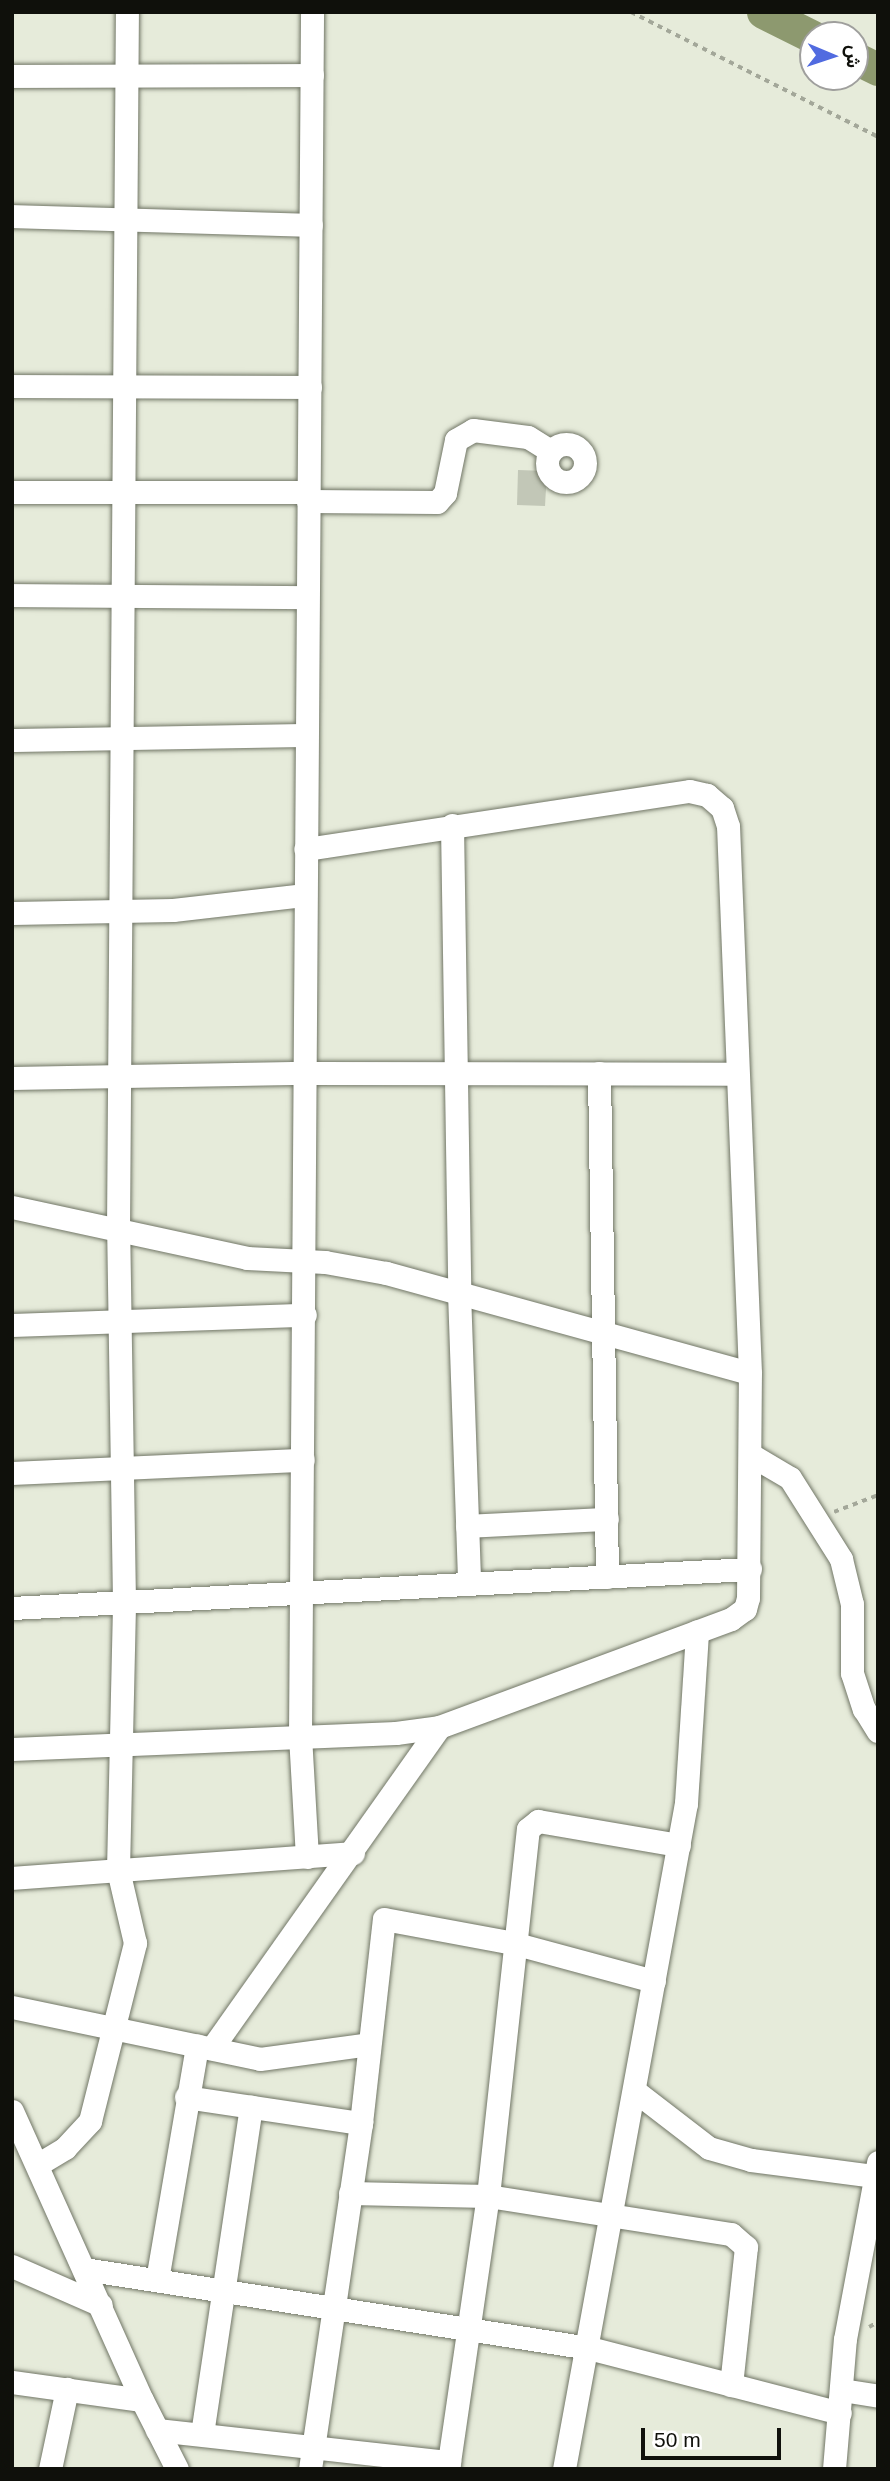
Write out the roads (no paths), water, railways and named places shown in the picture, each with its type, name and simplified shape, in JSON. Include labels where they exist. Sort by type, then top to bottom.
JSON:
[{"type":"street","points":[[37,2165],[65,2148],[90,2122],[135,1943],[118,1871],[124,1602],[118,1076],[127,12]]},
{"type":"street","points":[[307,1857],[300,1736],[307,1263],[305,849],[312,12]]},
{"type":"street","points":[[12,76],[312,75]]},
{"type":"street","points":[[12,216],[311,225]]},
{"type":"street","points":[[12,386],[310,387]]},
{"type":"street","points":[[12,492],[308,496],[437,502],[445,493],[456,440],[473,430],[528,436],[550,451]]},
{"type":"street","points":[[12,595],[307,597]]},
{"type":"street","points":[[12,740],[306,736]]},
{"type":"street","points":[[12,1749],[439,1727],[697,1632],[745,1609],[750,1569],[750,1373],[728,826],[715,800],[689,791],[305,849]]},
{"type":"street","points":[[452,825],[459,1292],[469,1584]]},
{"type":"street","points":[[12,913],[120,912],[305,895]]},
{"type":"street","points":[[12,1078],[457,1072],[737,1074]]},
{"type":"street","points":[[599,1073],[607,1577]]},
{"type":"street","points":[[12,1207],[247,1258],[386,1273],[605,1330],[750,1373]]},
{"type":"street","points":[[12,1325],[305,1315]]},
{"type":"street","points":[[751,1455],[790,1478],[818,1518],[848,1579],[852,1672],[864,1709],[878,1731]]},
{"type":"street","points":[[12,1473],[303,1460]]},
{"type":"street","points":[[467,1526],[607,1519]]},
{"type":"street","points":[[12,1608],[750,1569]]},
{"type":"street","points":[[564,2469],[589,2348],[608,2215],[635,2091],[679,1845],[693,1739],[697,1632]]},
{"type":"street","points":[[158,2280],[186,2097],[204,2047],[353,1853],[439,1727]]},
{"type":"street","points":[[157,2430],[202,2434],[312,2458],[449,2465],[488,2196],[513,1943],[532,1823],[679,1845]]},
{"type":"street","points":[[12,1878],[353,1853]]},
{"type":"street","points":[[312,2458],[361,2123],[384,1919],[513,1943],[654,1981]]},
{"type":"street","points":[[12,2007],[260,2059],[369,2044]]},
{"type":"street","points":[[635,2091],[709,2148],[751,2160],[876,2169],[845,2339],[834,2469]]},
{"type":"street","points":[[186,2097],[361,2123]]},
{"type":"street","points":[[202,2434],[251,2106]]},
{"type":"street","points":[[12,2111],[142,2400],[177,2469]]},
{"type":"street","points":[[350,2193],[488,2196],[731,2234],[741,2239],[746,2261],[731,2385]]},
{"type":"street","points":[[12,2266],[101,2305]]},
{"type":"street","points":[[84,2269],[589,2348],[840,2413]]},
{"type":"street","points":[[12,2382],[142,2400]]},
{"type":"street","points":[[50,2469],[67,2389]]},
{"type":"street","points":[[842,2390],[878,2396]]},
{"type":"waterway","points":[[763,12],[799,30]]},
{"type":"waterway","points":[[869,65],[878,69]]}]
